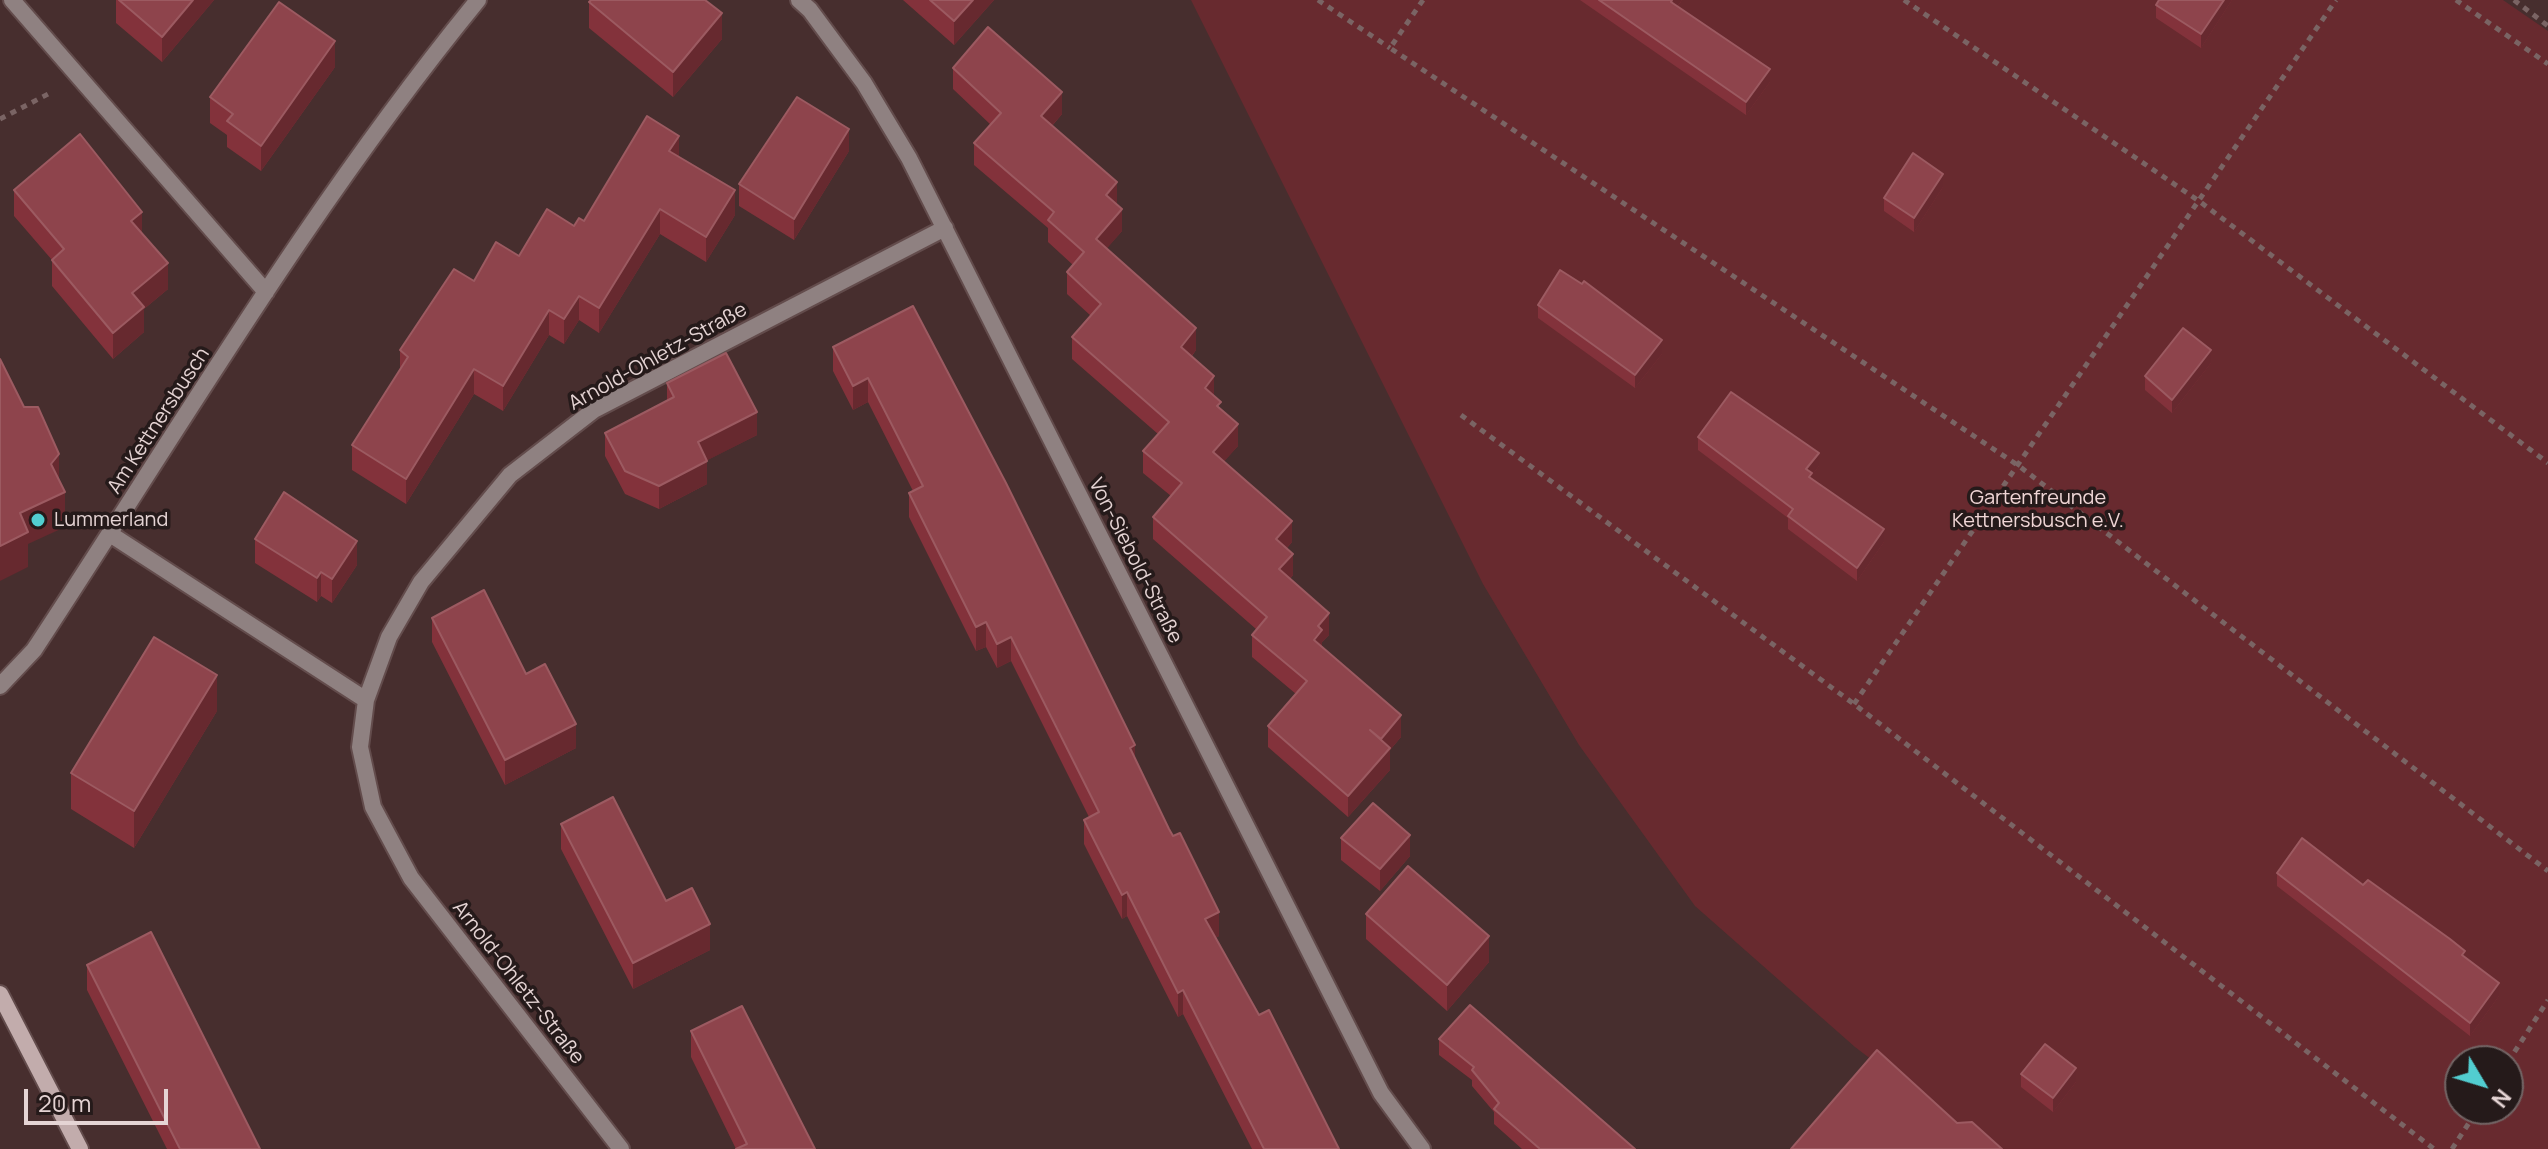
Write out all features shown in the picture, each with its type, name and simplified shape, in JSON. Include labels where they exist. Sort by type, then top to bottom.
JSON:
[{"type":"street","points":[[12,0],[266,292]]},
{"type":"street","name":"Am Kettnersbusch","points":[[0,686],[34,650],[266,292],[442,44],[478,0]]},
{"type":"street","name":"Von-Siebold-Straße","points":[[799,0],[810,10],[864,83],[909,158],[1381,1093],[1422,1149]]},
{"type":"street","name":"Arnold-Ohletz-Straße","points":[[621,1149],[411,878],[373,807],[360,747],[366,700],[389,637],[421,582],[510,475],[594,410],[945,228]]},
{"type":"street","points":[[110,534],[366,700]]},
{"type":"street","points":[[0,994],[80,1149]]},
{"type":"path","points":[[1318,0],[2019,466],[2548,871]]},
{"type":"path","points":[[1390,48],[1423,0]]},
{"type":"path","points":[[1904,0],[2199,201],[2548,463]]},
{"type":"path","points":[[1854,704],[2336,0]]},
{"type":"path","points":[[2456,0],[2548,64]]},
{"type":"path","points":[[2514,0],[2548,26]]},
{"type":"path","points":[[0,119],[78,79]]},
{"type":"path","points":[[1461,415],[1854,704],[2434,1149]]},
{"type":"path","points":[[2519,1045],[2548,1000]]},
{"type":"path","points":[[2452,1149],[2468,1125]]},
{"type":"green space","name":"Gartenfreunde Kettnersbusch e.V.","points":[[1191,0],[2503,0],[2548,31],[2548,1149],[1989,1149],[1855,1047],[1695,906],[1579,745],[1483,584]]},
{"type":"building","points":[[119,0],[193,0],[162,37]]},
{"type":"building","points":[[705,0],[722,13],[673,72],[589,2]]},
{"type":"building","points":[[930,0],[973,0],[954,21]]},
{"type":"building","points":[[1599,0],[1672,0],[1770,69],[1746,102]]},
{"type":"building","points":[[2159,0],[2224,0],[2201,34],[2156,5]]},
{"type":"building","points":[[279,2],[335,41],[261,146],[227,121],[233,114],[210,97]]},
{"type":"building","points":[[988,27],[1062,92],[1041,116],[1117,182],[1106,195],[1122,209],[1096,239],[1196,328],[1181,347],[1214,376],[1205,388],[1221,402],[1217,406],[1238,424],[1213,452],[1292,521],[1276,539],[1293,554],[1279,569],[1329,613],[1318,626],[1322,630],[1314,640],[1401,715],[1381,739],[1370,730],[1390,748],[1348,796],[1268,726],[1307,681],[1252,635],[1267,617],[1153,517],[1182,483],[1143,451],[1169,422],[1072,337],[1101,304],[1067,272],[1084,252],[1048,220],[1054,212],[974,143],[1001,113],[953,68]]},
{"type":"building","points":[[797,97],[849,129],[794,219],[739,184]]},
{"type":"building","points":[[647,116],[679,136],[669,151],[735,190],[706,237],[660,209],[599,308],[579,296],[564,319],[549,310],[503,386],[474,369],[406,479],[352,445],[408,357],[400,350],[454,269],[474,281],[496,242],[519,256],[547,209],[574,226],[579,218],[584,221]]},
{"type":"building","points":[[80,134],[142,212],[131,221],[168,263],[132,293],[144,307],[113,333],[52,260],[64,249],[14,190]]},
{"type":"building","points":[[1913,153],[1943,174],[1914,218],[1884,198]]},
{"type":"building","points":[[1560,270],[1582,284],[1584,281],[1662,340],[1635,375],[1538,305]]},
{"type":"building","points":[[913,306],[1006,483],[1135,745],[1130,748],[1169,829],[1173,836],[1180,833],[1219,912],[1205,919],[1259,1015],[1269,1010],[1339,1149],[1264,1149],[1183,990],[1178,993],[1127,892],[1122,895],[1084,820],[1099,812],[1011,637],[997,644],[986,622],[976,627],[909,493],[923,486],[868,378],[853,386],[833,347]]},
{"type":"building","points":[[2183,328],[2211,350],[2172,400],[2145,376]]},
{"type":"building","points":[[726,353],[757,412],[698,442],[707,461],[659,486],[625,471],[605,433],[674,397],[667,383]]},
{"type":"building","points":[[0,359],[24,407],[38,407],[59,454],[51,464],[65,492],[20,513],[28,532],[0,546]]},
{"type":"building","points":[[1731,392],[1819,453],[1806,469],[1812,473],[1809,477],[1884,529],[1857,568],[1788,516],[1793,509],[1698,437]]},
{"type":"building","points":[[284,492],[357,541],[332,579],[321,572],[317,578],[255,539]]},
{"type":"building","points":[[484,590],[526,674],[545,664],[576,724],[505,760],[432,618]]},
{"type":"building","points":[[154,637],[217,675],[134,811],[71,773]]},
{"type":"building","points":[[613,797],[666,901],[692,888],[710,924],[633,963],[561,824]]},
{"type":"building","points":[[1373,803],[1410,835],[1380,869],[1341,838]]},
{"type":"building","points":[[2302,838],[2363,885],[2368,880],[2450,939],[2465,951],[2462,955],[2499,983],[2470,1023],[2277,873]]},
{"type":"building","points":[[1408,866],[1489,936],[1447,985],[1366,914]]},
{"type":"building","points":[[151,932],[260,1149],[180,1149],[87,965]]},
{"type":"building","points":[[1470,1005],[1635,1149],[1540,1149],[1494,1109],[1499,1103],[1472,1070],[1474,1067],[1439,1039]]},
{"type":"building","points":[[742,1006],[815,1149],[736,1149],[747,1144],[691,1031]]},
{"type":"building","points":[[2045,1044],[2076,1068],[2053,1098],[2021,1074]]},
{"type":"building","points":[[1877,1050],[1957,1123],[1972,1122],[2002,1149],[1791,1149]]},
{"type":"place","name":"Lummerland","points":[[38,520]]}]
